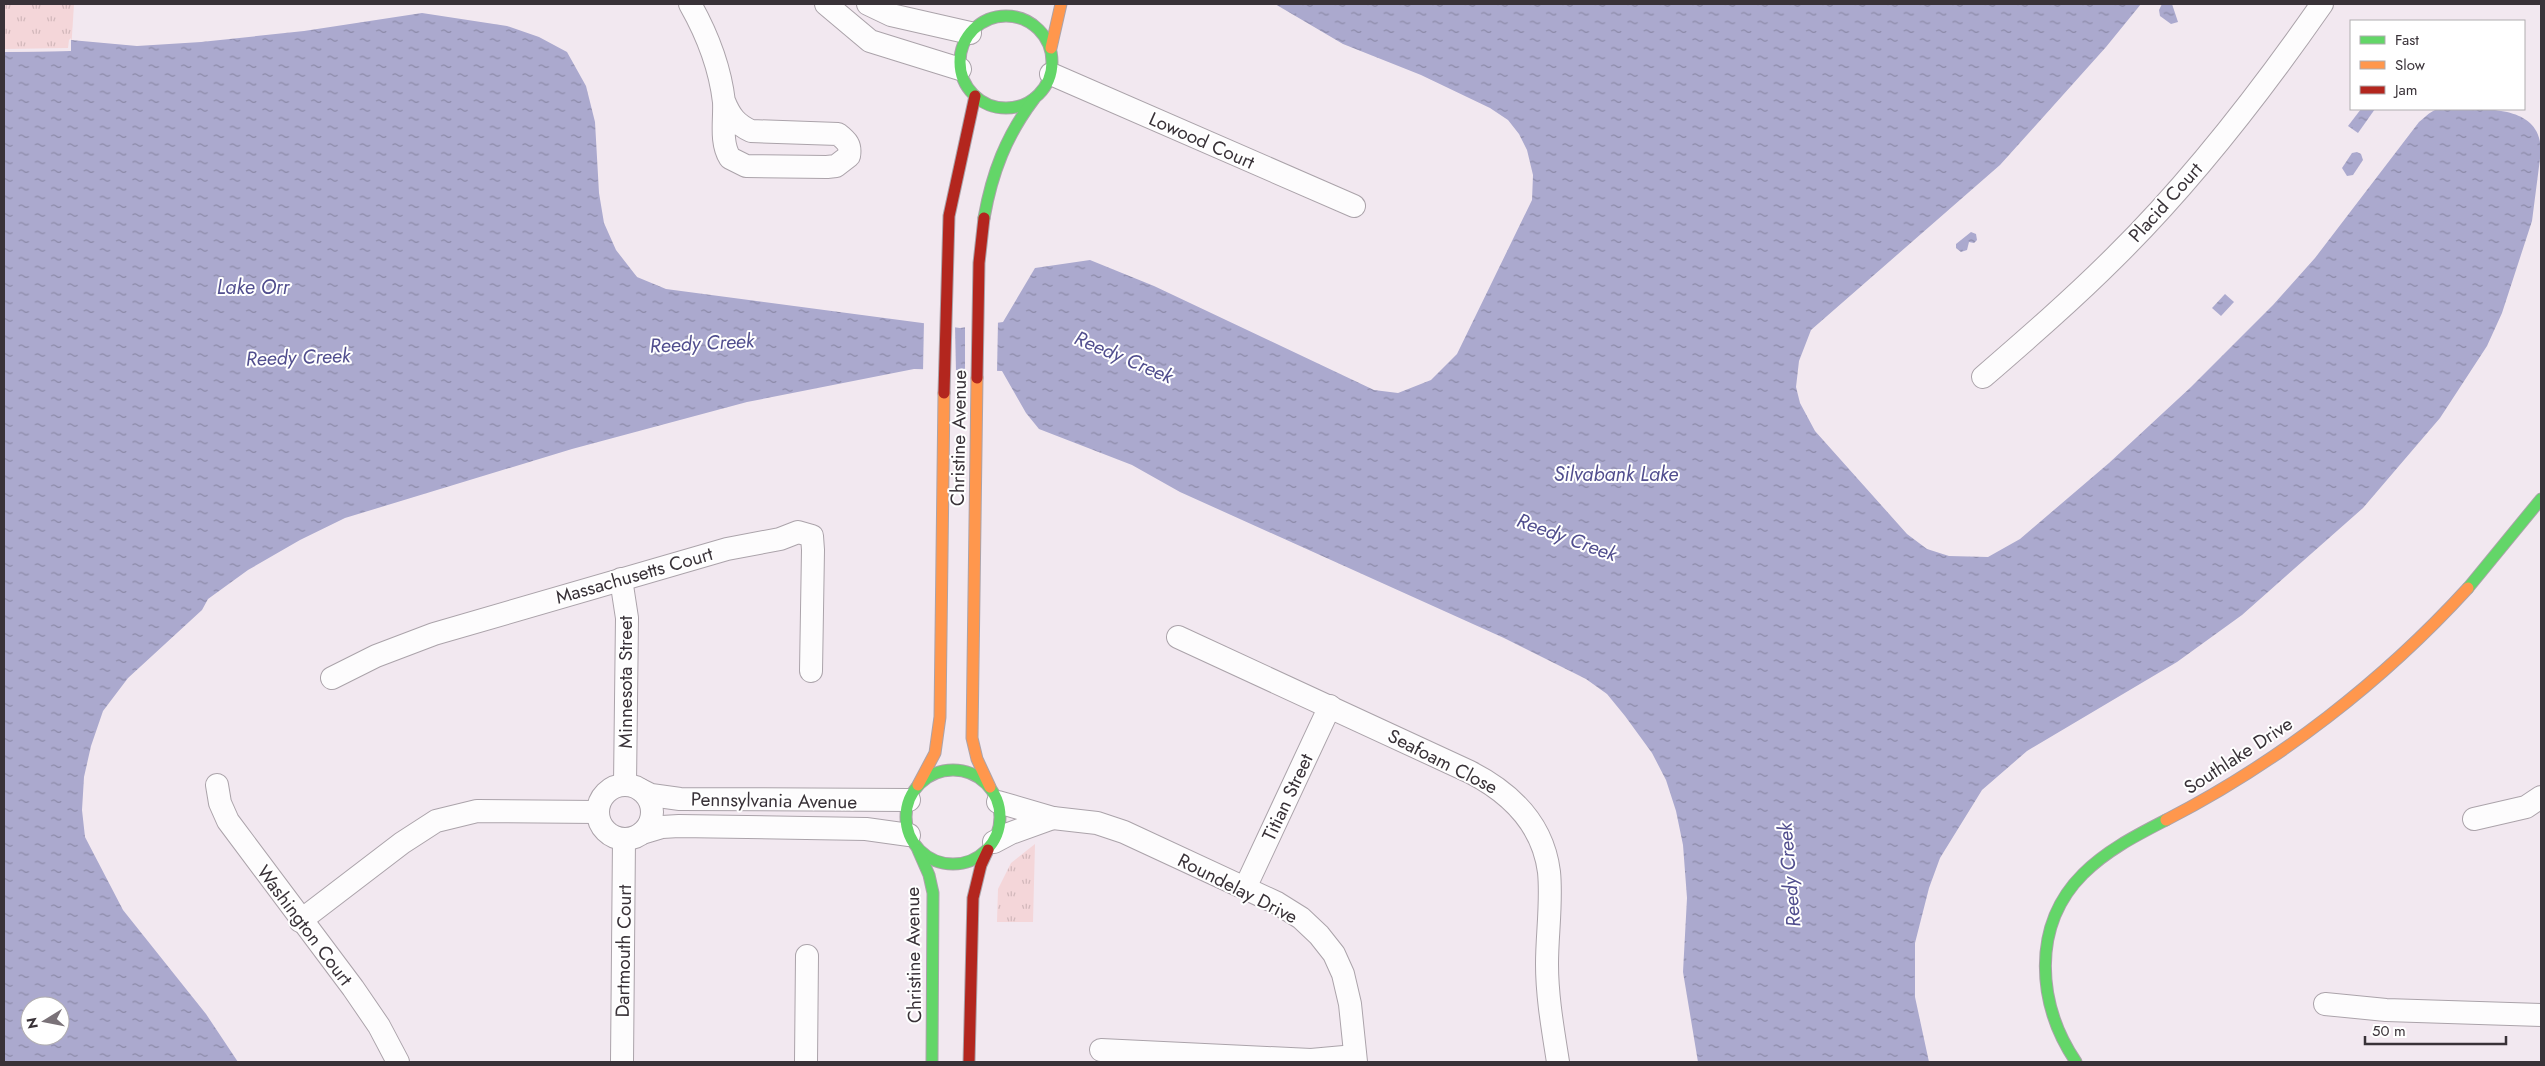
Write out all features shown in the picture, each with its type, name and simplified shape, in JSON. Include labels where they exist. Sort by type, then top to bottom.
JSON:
[{"type":"main road","points":[[996,16],[1018,17],[1032,23],[1044,34],[1051,48],[1053,61],[1051,74],[1045,88],[1034,99],[1020,106],[1004,108],[989,105],[975,96],[966,84],[960,70],[963,44],[970,33],[979,24],[996,16],[1010,4]]},
{"type":"main road","points":[[1051,48],[1061,4]]},
{"type":"main road","name":"Christine Avenue","points":[[913,793],[935,753],[940,717],[945,312],[949,216],[975,96]]},
{"type":"main road","name":"Christine Avenue","points":[[994,795],[977,759],[972,738],[978,312],[984,218],[996,160],[1016,119],[1034,99]]},
{"type":"main road","name":"Southlake Drive","points":[[2076,1062],[2066,1050],[2052,1021],[2045,988],[2045,954],[2054,920],[2070,890],[2091,865],[2114,848],[2196,804],[2284,748],[2385,668],[2457,600],[2525,521],[2541,499]]},
{"type":"main road","points":[[969,1062],[973,898],[981,865],[991,846],[999,830],[1001,816],[994,795],[978,776],[962,771],[946,770],[931,775],[913,793],[906,812],[914,842],[931,859],[953,865],[976,860],[991,846]]},
{"type":"main road","name":"Christine Avenue","points":[[914,842],[929,875],[933,893],[932,1062]]},
{"type":"street","points":[[690,4],[712,48],[724,106],[726,152],[737,163],[746,166],[827,167],[843,163],[849,156],[850,149],[847,140],[838,134],[751,131],[740,126],[730,116],[724,106]]},
{"type":"street","points":[[826,4],[870,41],[960,70]]},
{"type":"street","points":[[868,4],[891,15],[970,33]]},
{"type":"street","name":"Placid Court","points":[[1983,377],[2115,257],[2153,218],[2239,116],[2322,4]]},
{"type":"street","name":"Lowood Court","points":[[1051,74],[1354,206]]},
{"type":"street","name":"Massachusetts Court","points":[[332,678],[376,656],[434,634],[708,554],[780,539],[798,532],[812,536],[814,562],[811,672]]},
{"type":"street","name":"Minnesota Street","points":[[621,579],[627,618],[633,787]]},
{"type":"street","name":"Seafoam Close","points":[[1178,637],[1330,706],[1494,784],[1520,808],[1540,840],[1549,873],[1547,964],[1558,1062]]},
{"type":"street","name":"Titian Street","points":[[1245,888],[1330,706]]},
{"type":"street","name":"Washington Court","points":[[217,785],[220,803],[228,821],[300,920],[353,988],[379,1026],[398,1062]]},
{"type":"street","points":[[633,787],[647,796],[652,812],[651,820],[633,836],[609,834],[599,820],[598,812],[599,804],[609,790],[633,787]]},
{"type":"street","name":"Pennsylvania Avenue","points":[[633,787],[651,796],[672,799],[913,793]]},
{"type":"street","name":"Roundelay Drive","points":[[994,795],[1053,818],[1097,822],[1124,832],[1277,903],[1301,918],[1320,934],[1334,954],[1344,974],[1350,1004],[1356,1059]]},
{"type":"street","points":[[2474,819],[2526,807],[2541,797]]},
{"type":"street","points":[[300,920],[402,843],[436,821],[477,811],[598,812]]},
{"type":"street","name":"Roundelay Drive","points":[[991,846],[1011,833],[1053,818]]},
{"type":"street","name":"Pennsylvania Avenue","points":[[633,836],[662,827],[679,826],[866,829],[914,842]]},
{"type":"street","name":"Dartmouth Court","points":[[622,1062],[633,836]]},
{"type":"street","points":[[806,1062],[807,956]]},
{"type":"street","points":[[2325,1004],[2386,1010],[2541,1015]]},
{"type":"street","points":[[1101,1050],[1311,1060],[1356,1059]]},
{"type":"green space","points":[[4,4],[74,4],[71,51],[4,52]]},
{"type":"green space","points":[[1035,844],[1033,922],[997,922],[998,889],[1011,863]]},
{"type":"water","name":"Silvabank Lake","points":[[1275,4],[2141,4],[2106,47],[2000,165],[1811,330],[1799,361],[1796,387],[1800,403],[1815,431],[1907,534],[1927,549],[1949,556],[1988,557],[2020,539],[2109,463],[2191,387],[2273,305],[2315,258],[2419,122],[2431,112],[2436,110],[2488,110],[2514,114],[2533,126],[2539,137],[2541,151],[2532,221],[2502,313],[2487,346],[2440,418],[2363,508],[2242,615],[2177,662],[2027,751],[1982,790],[1940,858],[1929,888],[1915,943],[1915,997],[1929,1062],[1698,1062],[1683,972],[1687,898],[1683,845],[1676,811],[1666,780],[1652,753],[1607,694],[1586,679],[1504,638],[1180,492],[1132,465],[1039,429],[1026,413],[1002,371],[914,369],[747,402],[572,449],[345,518],[300,540],[248,570],[208,599],[202,610],[128,678],[103,711],[91,746],[84,777],[82,810],[85,837],[123,910],[206,1014],[238,1062],[4,1062],[4,52],[70,51],[71,40],[137,46],[201,42],[304,31],[422,13],[507,26],[539,37],[567,52],[586,86],[595,122],[599,193],[604,223],[616,250],[637,277],[666,289],[960,328],[1003,322],[1035,268],[1090,260],[1154,286],[1374,390],[1398,393],[1431,380],[1457,354],[1532,200],[1533,175],[1527,150],[1519,134],[1508,120],[1490,108],[1421,75],[1343,44]]},
{"type":"water","points":[[2162,4],[2172,4],[2178,22],[2171,24],[2160,16],[2159,10]]},
{"type":"water","points":[[2360,110],[2374,110],[2358,133],[2348,126]]},
{"type":"water","points":[[2357,152],[2361,154],[2363,160],[2353,175],[2347,176],[2342,168],[2352,153]]},
{"type":"water","points":[[1971,232],[1976,234],[1977,240],[1974,243],[1969,242],[1967,250],[1961,252],[1956,248],[1956,244]]},
{"type":"water","points":[[2225,294],[2234,302],[2221,316],[2212,308]]},
{"type":"pier","points":[[71,38],[71,51],[4,52],[4,49],[68,48]]},
{"type":"pier","points":[[924,320],[955,325],[956,372],[923,372]]},
{"type":"pier","points":[[998,321],[997,373],[965,372],[965,325]]},
{"type":"traffic: fast","points":[[1006,16],[1024,19],[1039,29],[1049,44],[1052,62],[1049,80],[1039,95],[1024,105],[1006,108],[988,105],[973,95],[963,80],[960,62],[963,44],[973,29],[988,19],[1006,16]]},
{"type":"traffic: fast","points":[[984,218],[991,186],[1001,156],[1024,113],[1034,99]]},
{"type":"traffic: fast","points":[[2468,588],[2541,499]]},
{"type":"traffic: fast","points":[[953,770],[971,773],[986,784],[997,799],[1000,817],[997,835],[986,850],[971,861],[953,864],[935,861],[920,850],[909,835],[906,817],[909,799],[920,784],[935,773],[953,770]]},
{"type":"traffic: fast","points":[[2076,1062],[2063,1039],[2053,1015],[2047,991],[2045,966],[2048,941],[2054,917],[2066,895],[2092,865],[2144,831],[2166,820]]},
{"type":"traffic: fast","points":[[918,850],[929,875],[933,893],[932,1062]]},
{"type":"traffic: slow","points":[[1051,48],[1061,4]]},
{"type":"traffic: slow","points":[[977,378],[972,738],[977,759],[990,787]]},
{"type":"traffic: slow","points":[[918,785],[935,753],[940,717],[944,393]]},
{"type":"traffic: slow","points":[[2166,820],[2249,772],[2289,746],[2328,717],[2401,655],[2468,588]]},
{"type":"traffic: jam","points":[[944,393],[949,216],[975,96]]},
{"type":"traffic: jam","points":[[977,378],[979,263],[984,218]]},
{"type":"traffic: jam","points":[[969,1062],[973,898],[981,865],[988,850]]},
{"type":"water label","name":"Lake Orr","points":[[253,287]]},
{"type":"water label","name":"Reedy Creek","points":[[702,343]]},
{"type":"water label","name":"Reedy Creek","points":[[298,357]]},
{"type":"water label","name":"Reedy Creek","points":[[1124,357]]},
{"type":"water label","name":"Reedy Creek","points":[[1567,537]]},
{"type":"water label","name":"Reedy Creek","points":[[1789,875]]}]
